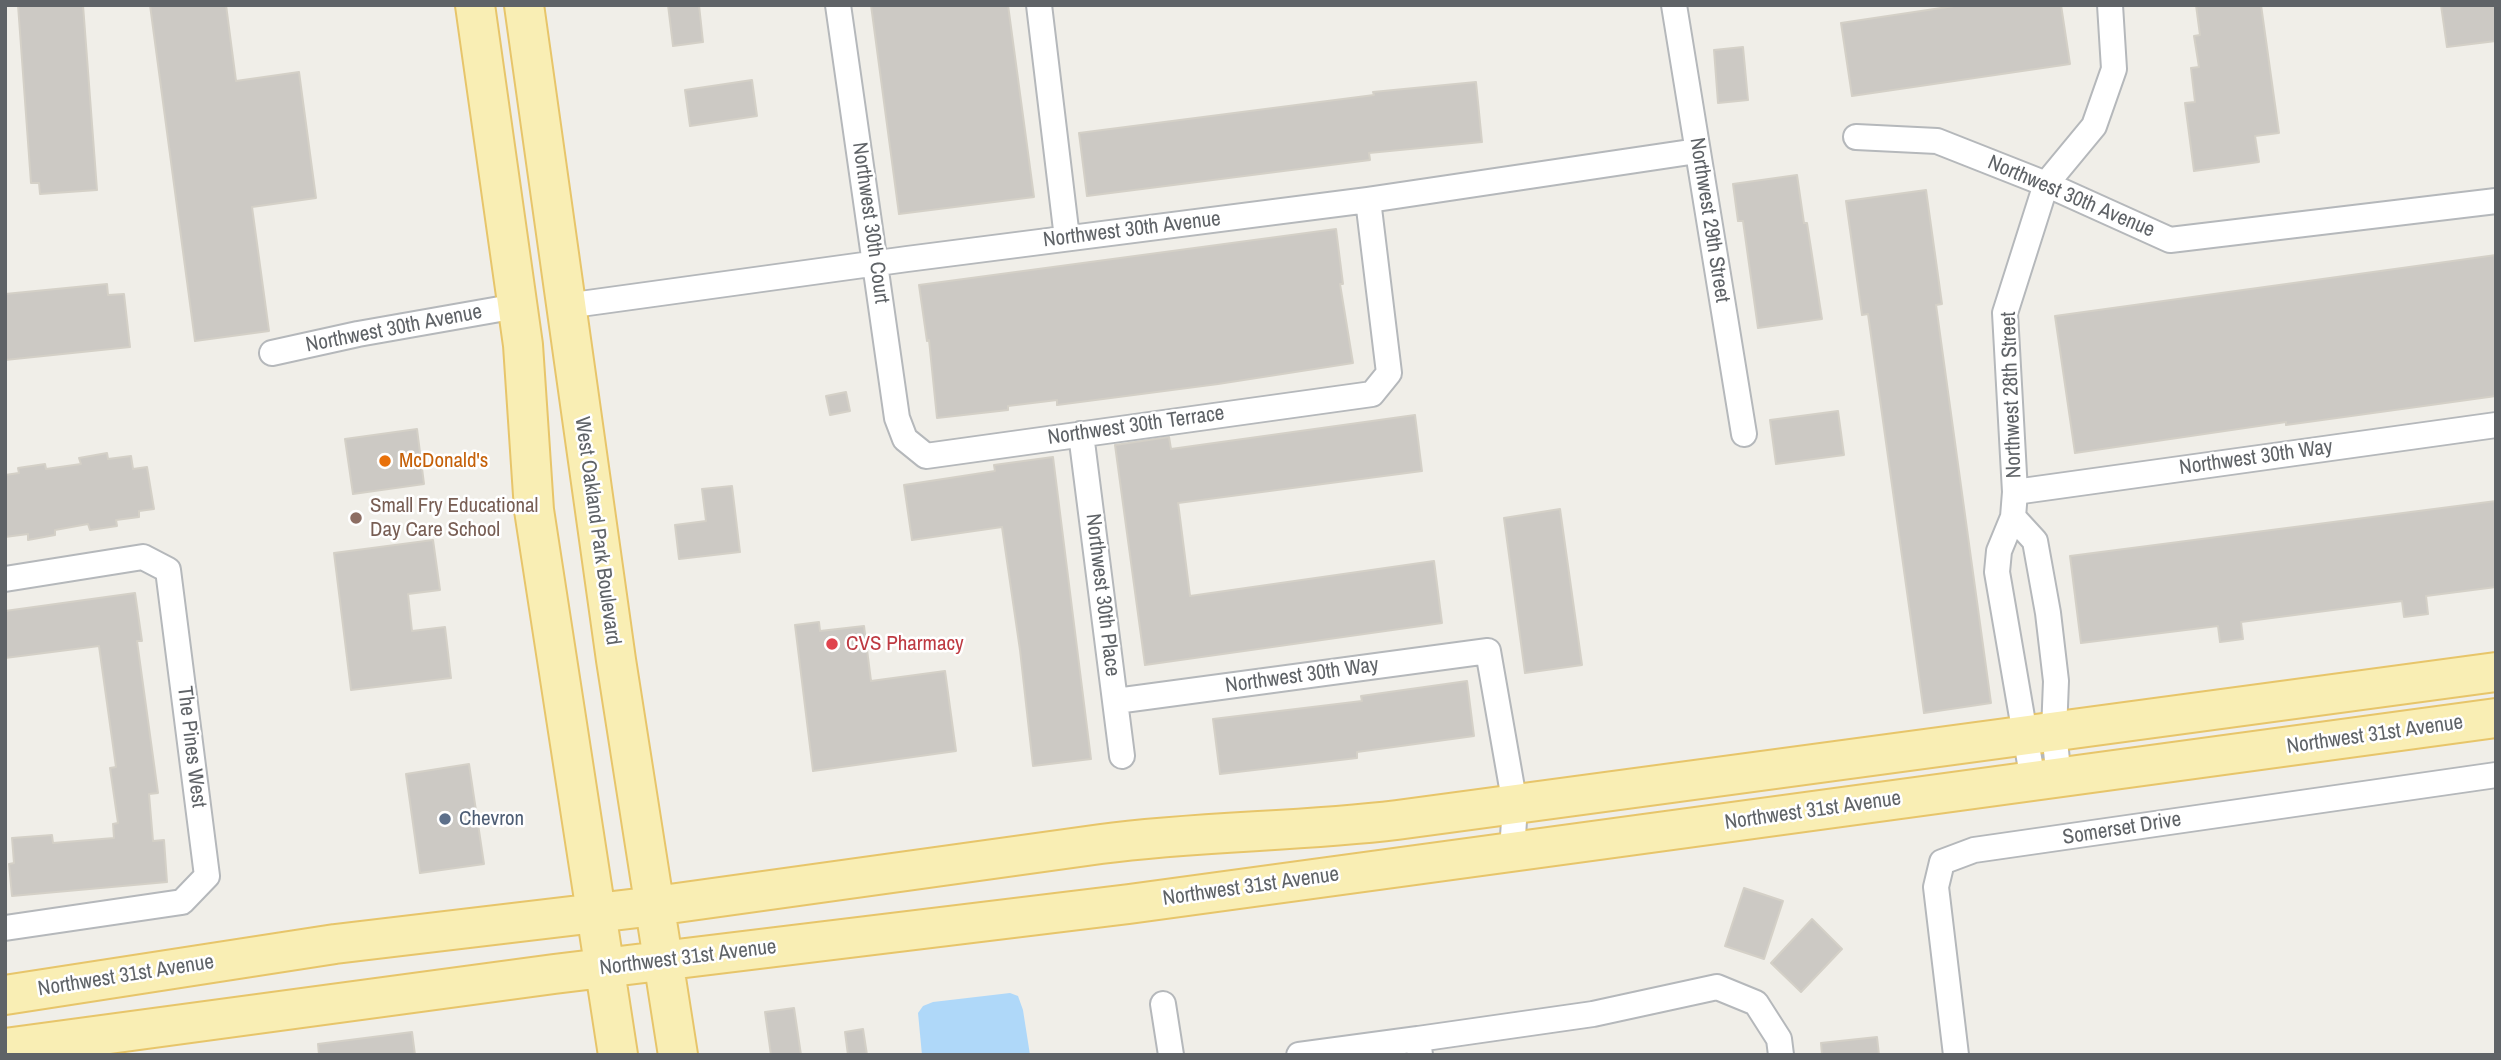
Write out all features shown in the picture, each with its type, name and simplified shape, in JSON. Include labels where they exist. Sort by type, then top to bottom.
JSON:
[{"type":"main road","points":[[475,5],[527,389],[534,510],[618,1055]]},
{"type":"main road","name":"West Oakland Park Boulevard","points":[[524,5],[616,660],[678,1055]]},
{"type":"main road","points":[[510,260],[537,278],[546,294],[566,306]]},
{"type":"main road","points":[[517,306],[543,329],[559,360],[575,374]]},
{"type":"main road","name":"Northwest 31st Avenue","points":[[5,995],[322,946],[655,906],[1149,838],[1345,826],[2496,672]]},
{"type":"main road","name":"Northwest 31st Avenue","points":[[5,1048],[604,968],[1129,904],[2496,718]]},
{"type":"street","name":"Northwest 30th Court","points":[[838,5],[897,418],[905,439]]},
{"type":"street","points":[[1039,5],[1067,238]]},
{"type":"street","name":"Northwest 29th Street","points":[[1674,5],[1744,434]]},
{"type":"street","name":"Northwest 28th Street","points":[[2046,780],[2040,734],[1997,572],[1999,551],[2013,517],[2015,492],[2005,313],[2046,184],[2094,126],[2114,69],[2110,5]]},
{"type":"street","name":"Northwest 30th Avenue","points":[[1856,137],[1937,141],[2046,184],[2170,240],[2496,201]]},
{"type":"street","name":"Northwest 30th Avenue","points":[[566,306],[1368,200],[1697,151]]},
{"type":"street","name":"Northwest 30th Terrace","points":[[905,439],[926,456],[1372,394],[1389,373],[1368,200]]},
{"type":"street","name":"Northwest 30th Avenue","points":[[272,353],[358,334],[517,306]]},
{"type":"street","name":"Northwest 30th Way","points":[[2015,492],[2496,425]]},
{"type":"street","name":"Northwest 30th Place","points":[[1082,434],[1122,756]]},
{"type":"street","name":"Northwest 28th Street","points":[[2013,517],[2035,541],[2054,648],[2056,681],[2040,734]]},
{"type":"street","name":"The Pines West","points":[[5,579],[143,557],[168,570],[207,876],[182,902],[5,928]]},
{"type":"street","name":"Northwest 30th Way","points":[[1116,701],[1488,651],[1516,804]]},
{"type":"street","name":"Somerset Drive","points":[[1956,1055],[1936,887],[1942,862],[1974,850],[2496,775]]},
{"type":"street","points":[[1512,852],[1516,804]]},
{"type":"street","points":[[1299,1055],[1419,1047],[1717,987],[1756,1003],[1779,1039],[1781,1055]]},
{"type":"street","points":[[1163,1003],[1171,1055]]},
{"type":"water","points":[[1010,993],[1018,996],[1023,1010],[1030,1055],[922,1055],[918,1013],[923,1006],[933,1002]]},
{"type":"building","points":[[18,5],[83,5],[97,190],[40,194],[39,183],[31,183]]},
{"type":"building","points":[[150,5],[226,5],[236,81],[299,72],[316,198],[252,207],[269,331],[195,341]]},
{"type":"building","points":[[668,5],[699,5],[703,42],[673,46]]},
{"type":"building","points":[[871,5],[1008,5],[1034,197],[899,214]]},
{"type":"building","points":[[1961,5],[2061,5],[2070,64],[1852,96],[1841,23]]},
{"type":"building","points":[[2196,5],[2261,5],[2279,133],[2255,136],[2259,162],[2194,171],[2185,103],[2195,102],[2191,68],[2199,67],[2194,36],[2200,35]]},
{"type":"building","points":[[2441,5],[2496,5],[2496,41],[2447,47]]},
{"type":"building","points":[[1743,47],[1748,100],[1718,103],[1714,50]]},
{"type":"building","points":[[752,80],[757,116],[690,126],[685,90]]},
{"type":"building","points":[[1476,82],[1482,142],[1369,153],[1370,160],[1087,196],[1079,133],[1374,95],[1373,92]]},
{"type":"building","points":[[1797,175],[1822,319],[1758,328],[1743,221],[1738,221],[1733,184]]},
{"type":"building","points":[[1926,190],[1942,304],[1936,305],[1991,703],[1924,713],[1868,314],[1862,315],[1846,201]]},
{"type":"building","points":[[1336,229],[1343,284],[1340,284],[1353,363],[1218,384],[1057,405],[1057,400],[1008,406],[1008,410],[937,418],[929,340],[927,341],[919,285]]},
{"type":"building","points":[[2496,255],[2496,396],[2286,425],[2286,422],[2075,453],[2055,316]]},
{"type":"building","points":[[107,284],[108,295],[124,294],[130,347],[5,360],[5,294]]},
{"type":"building","points":[[846,392],[850,411],[830,415],[826,396]]},
{"type":"building","points":[[1838,411],[1844,455],[1776,464],[1770,420]]},
{"type":"building","points":[[1415,415],[1422,471],[1178,503],[1190,596],[1434,561],[1442,623],[1145,665],[1115,445],[1169,437],[1171,449]]},
{"type":"building","name":"McDonald's","points":[[417,429],[424,484],[353,494],[345,439]]},
{"type":"building","points":[[107,453],[108,459],[131,456],[133,469],[147,467],[154,509],[139,511],[139,517],[116,520],[117,526],[90,530],[88,524],[55,530],[55,535],[28,540],[28,534],[5,537],[5,475],[19,473],[18,468],[45,464],[46,469],[81,464],[79,458]]},
{"type":"building","points":[[1053,457],[1091,759],[1033,766],[1002,527],[912,540],[904,485],[995,471],[994,465]]},
{"type":"building","points":[[732,486],[740,552],[679,559],[675,525],[706,521],[702,489]]},
{"type":"building","points":[[2496,501],[2496,587],[2426,596],[2428,614],[2404,617],[2402,601],[2241,622],[2243,639],[2220,642],[2218,626],[2081,643],[2070,556]]},
{"type":"building","points":[[1560,509],[1582,665],[1525,673],[1504,518]]},
{"type":"building","points":[[433,540],[440,590],[408,594],[412,631],[445,627],[451,678],[351,690],[334,553]]},
{"type":"building","points":[[135,593],[142,641],[137,641],[158,793],[149,794],[153,841],[164,840],[167,882],[12,896],[9,864],[14,863],[12,838],[52,835],[53,843],[114,838],[113,824],[118,823],[110,768],[116,767],[99,646],[5,658],[5,611]]},
{"type":"building","points":[[819,622],[820,631],[864,626],[871,681],[945,671],[956,751],[813,771],[795,625]]},
{"type":"building","points":[[1467,681],[1474,736],[1357,752],[1357,758],[1220,774],[1213,719],[1362,701],[1361,696]]},
{"type":"building","name":"Chevron","points":[[469,764],[484,864],[420,873],[406,774]]},
{"type":"building","points":[[1744,888],[1783,901],[1764,959],[1725,946]]},
{"type":"building","points":[[1812,919],[1842,949],[1801,992],[1771,963]]},
{"type":"building","points":[[794,1008],[801,1055],[771,1055],[765,1012]]},
{"type":"building","points":[[863,1029],[867,1055],[848,1055],[845,1032]]},
{"type":"building","points":[[412,1032],[415,1055],[319,1055],[318,1044]]},
{"type":"building","points":[[1877,1037],[1879,1055],[1822,1055],[1821,1043]]},
{"type":"place","name":"McDonald's","points":[[385,461]]},
{"type":"place","name":"Small Fry Educational Day Care School","points":[[356,518]]},
{"type":"place","name":"CVS Pharmacy","points":[[832,644]]},
{"type":"place","name":"Chevron","points":[[445,819]]}]
